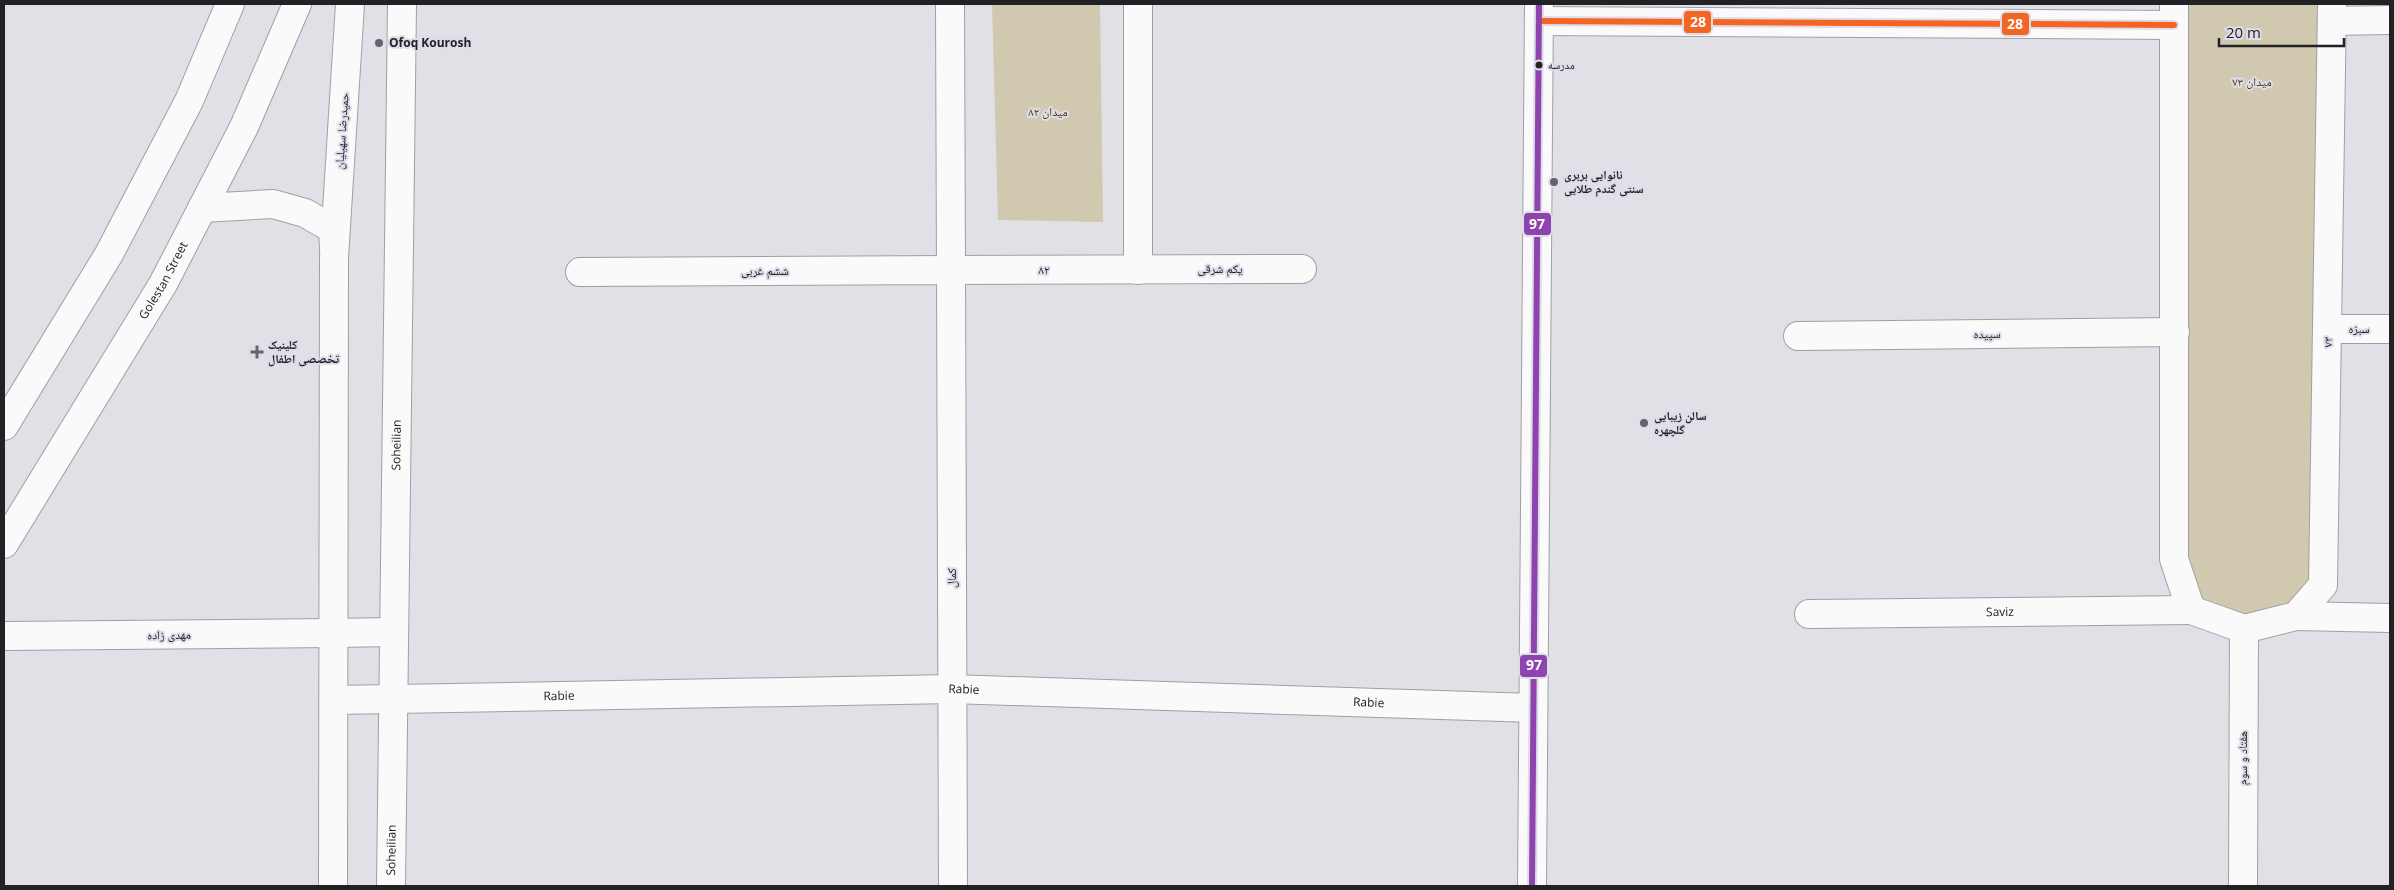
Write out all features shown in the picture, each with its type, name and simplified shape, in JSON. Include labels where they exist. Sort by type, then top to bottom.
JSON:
[{"type":"street","points":[[4,426],[109,254],[189,101],[230,4]]},
{"type":"street","name":"Golestan Street","points":[[4,544],[163,284],[244,127],[297,4]]},
{"type":"street","name":"حمیدرضا سهیلیان","points":[[334,258],[350,4]]},
{"type":"street","name":"Soheilian","points":[[391,886],[402,4]]},
{"type":"street","points":[[950,4],[951,270]]},
{"type":"street","points":[[1138,4],[1138,270]]},
{"type":"street","points":[[1532,886],[1539,12],[2174,14],[2174,559],[2191,610],[2244,629],[2296,616],[2390,618]]},
{"type":"street","points":[[2332,12],[2390,20]]},
{"type":"street","name":"۷۳","points":[[2296,616],[2323,585],[2332,12]]},
{"type":"street","points":[[202,208],[273,204],[304,214],[333,229],[333,886]]},
{"type":"street","name":"یکم شرقی","points":[[1138,270],[1302,269]]},
{"type":"street","name":"۸۲","points":[[951,270],[1138,270]]},
{"type":"street","name":"ششم غربی","points":[[580,272],[951,270]]},
{"type":"street","name":"کمال","points":[[951,270],[953,886]]},
{"type":"street","name":"سبزه","points":[[2328,329],[2390,329]]},
{"type":"street","name":"سپیده","points":[[1798,336],[2175,332]]},
{"type":"street","name":"Saviz","points":[[1809,614],[2191,610]]},
{"type":"street","name":"هفتاد و سوم","points":[[2243,886],[2244,629]]},
{"type":"street","name":"مهدی زاده","points":[[4,636],[393,632]]},
{"type":"street","name":"Rabie","points":[[334,700],[952,690],[1533,708]]},
{"type":"green space","name":"میدان ۸۲","points":[[992,4],[1100,4],[1103,222],[998,220]]},
{"type":"green space","name":"میدان ۷۳","points":[[2174,4],[2332,4],[2323,585],[2244,629],[2191,610],[2174,559]]},
{"type":"transit line","name":"97","points":[[1532,886],[1539,4]]},
{"type":"transit line","name":"28","points":[[1539,21],[2174,25]]},
{"type":"place","name":"Ofoq Kourosh","points":[[379,43]]},
{"type":"place","name":"مدرسه","points":[[1539,65]]},
{"type":"place","name":"نانوایی بربری سنتی گندم طلایی","points":[[1554,182]]},
{"type":"place","name":"کلینیک تخصصی اطفال","points":[[257,352]]},
{"type":"place","name":"سالن زیبایی گلچهره","points":[[1644,423]]}]
